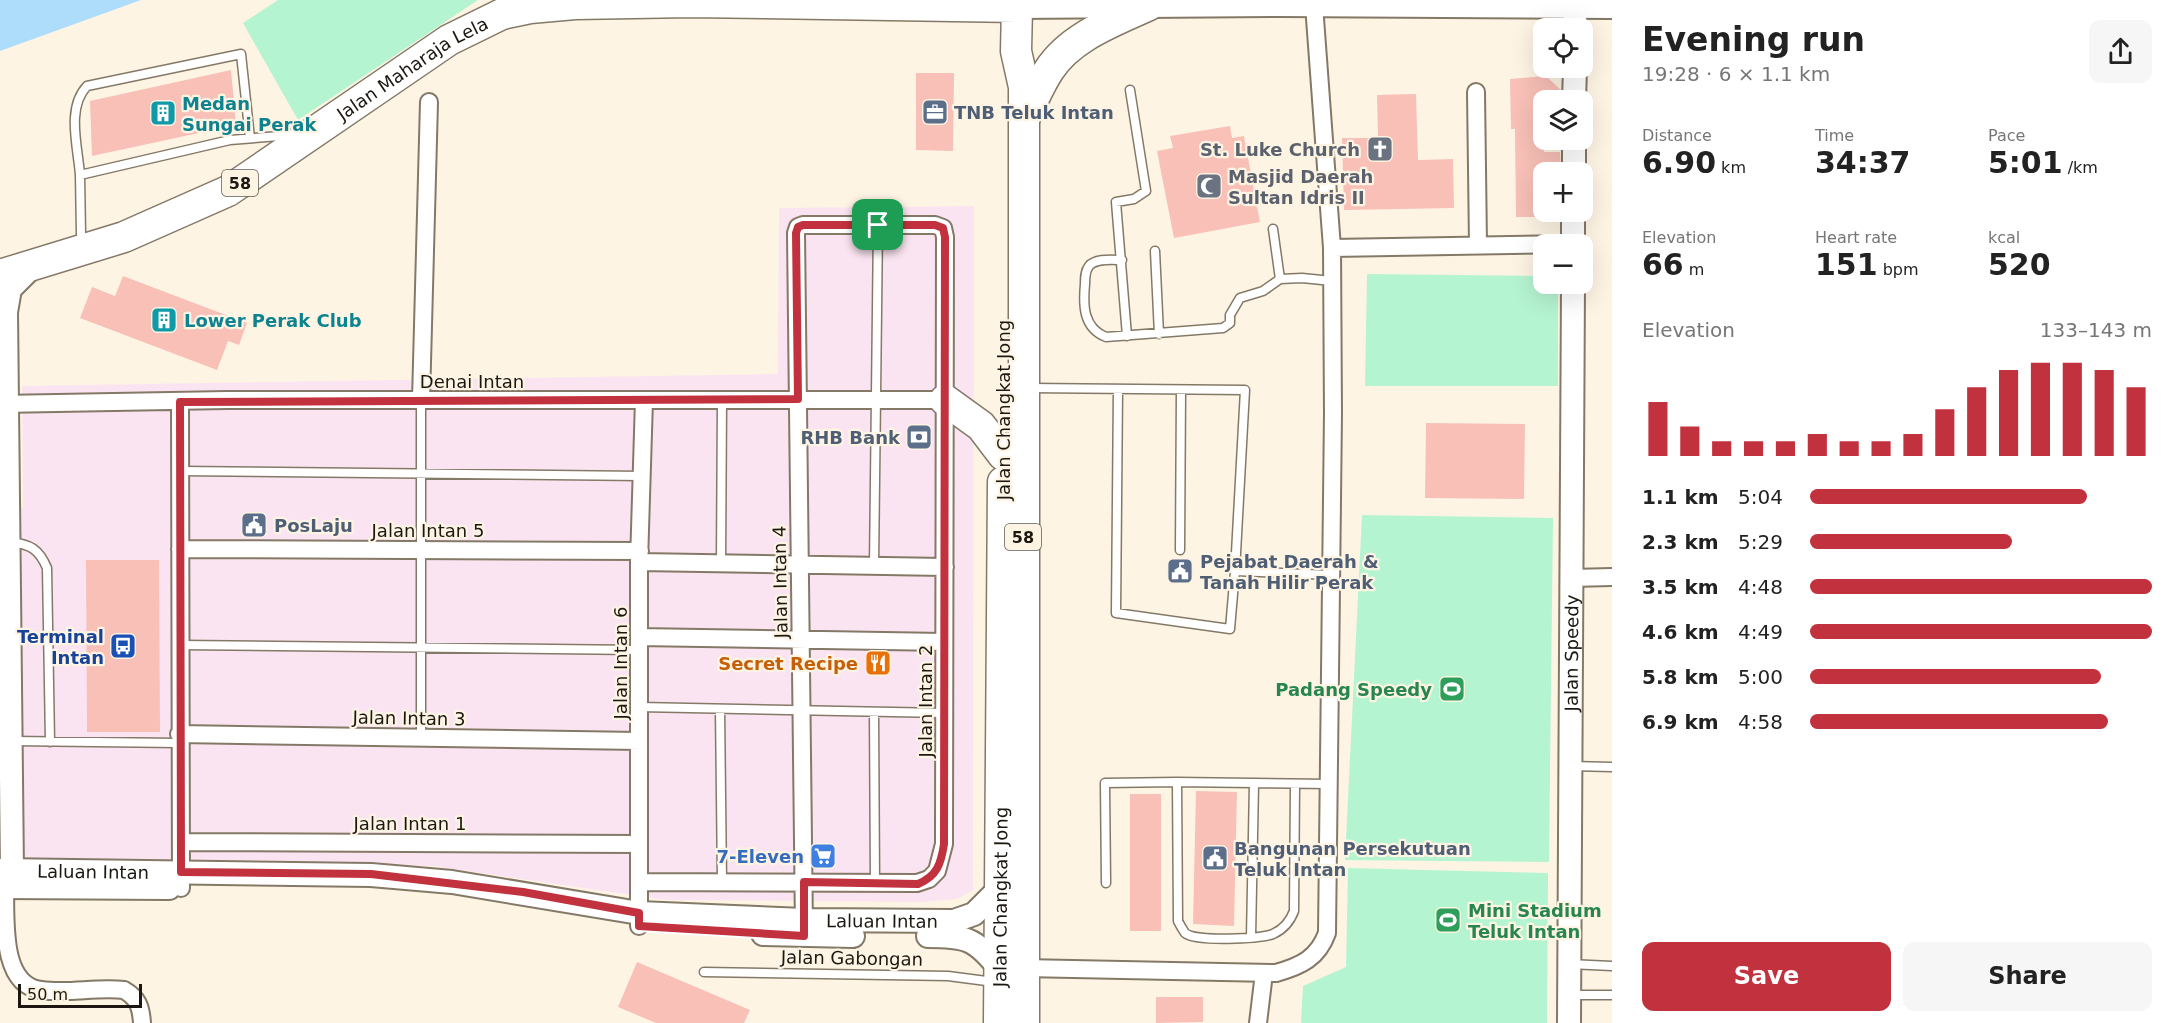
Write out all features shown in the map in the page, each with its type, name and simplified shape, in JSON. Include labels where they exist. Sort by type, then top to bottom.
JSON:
[{"type":"highway","name":"Jalan Maharaja Lela","points":[[0,274],[124,237],[228,190],[316,133],[449,40],[502,14],[531,8],[575,4],[865,2],[1017,4]]},
{"type":"highway","points":[[1024,117],[1050,68],[1070,48],[1144,3]]},
{"type":"highway","name":"Jalan Changkat Jong","points":[[999,1023],[1007,973],[1023,388],[1024,87],[1016,51],[1017,4]]},
{"type":"highway","name":"Jalan Changkat Jong","points":[[1016,51],[1005,86],[999,889],[1007,973],[1024,1023]]},
{"type":"highway","name":"Jalan Maharaja Lela","points":[[0,256],[120,225],[158,221]]},
{"type":"highway","points":[[945,400],[959,407],[981,426],[1003,455]]},
{"type":"street","points":[[1017,4],[1520,3],[1575,18],[1612,7]]},
{"type":"street","points":[[1007,973],[1264,973],[1296,967],[1312,958],[1322,947],[1327,933],[1332,248],[1314,5]]},
{"type":"street","points":[[1476,92],[1478,245]]},
{"type":"street","points":[[421,400],[429,102]]},
{"type":"street","name":"Jalan Intan 4","points":[[804,928],[798,227],[878,225]]},
{"type":"street","name":"Jalan Intan 2","points":[[639,882],[918,884],[937,871],[942,861],[944,844],[945,237],[943,228],[935,225],[878,225]]},
{"type":"street","points":[[1332,248],[1533,244]]},
{"type":"street","points":[[37,263],[16,280],[7,298],[4,404],[6,741],[4,877],[9,963],[15,975],[26,986],[40,990],[124,990],[138,1001],[142,1023]]},
{"type":"street","name":"Jalan Speedy","points":[[1569,1023],[1573,294]]},
{"type":"street","name":"Denai Intan","points":[[4,404],[421,400],[945,400]]},
{"type":"street","name":"Jalan Intan 6","points":[[639,920],[639,643],[644,400]]},
{"type":"street","points":[[180,402],[181,880]]},
{"type":"street","name":"Jalan Intan 5","points":[[180,549],[422,550],[640,556],[721,564],[945,567]]},
{"type":"street","points":[[1571,578],[1612,577]]},
{"type":"street","points":[[639,643],[944,642]]},
{"type":"street","name":"Jalan Intan 3","points":[[179,738],[639,741]]},
{"type":"street","name":"Jalan Intan 1","points":[[181,842],[639,844]]},
{"type":"street","name":"Laluan Intan","points":[[4,877],[181,880],[424,891],[639,920],[955,936],[977,944],[1007,973]]},
{"type":"street","name":"Laluan Intan","points":[[804,928],[954,921],[974,914],[999,889]]},
{"type":"street","points":[[1258,1023],[1264,973]]},
{"type":"lane","points":[[1612,0],[1612,7]]},
{"type":"lane","points":[[81,234],[80,175],[75,109],[78,96],[87,86],[241,54],[250,138]]},
{"type":"lane","points":[[1127,336],[1116,202],[1134,199],[1146,191],[1130,90]]},
{"type":"lane","points":[[80,175],[230,140],[316,133]]},
{"type":"lane","points":[[874,566],[878,225]]},
{"type":"lane","points":[[1273,229],[1280,279]]},
{"type":"lane","points":[[1155,251],[1159,334]]},
{"type":"lane","points":[[1122,260],[1090,264],[1086,271],[1083,308],[1096,333],[1106,337],[1223,328],[1230,323],[1230,315],[1240,298],[1263,291],[1280,279],[1302,278],[1332,281]]},
{"type":"lane","points":[[1023,388],[1245,390],[1230,629],[1116,613],[1118,389]]},
{"type":"lane","points":[[1180,550],[1181,390]]},
{"type":"lane","points":[[421,400],[421,738]]},
{"type":"lane","points":[[721,564],[722,400]]},
{"type":"lane","points":[[180,471],[422,476],[642,476]]},
{"type":"lane","points":[[5,542],[34,547],[42,556],[47,568],[50,742]]},
{"type":"lane","points":[[1235,571],[1331,575]]},
{"type":"lane","points":[[179,645],[422,648],[639,643]]},
{"type":"lane","points":[[639,707],[944,713]]},
{"type":"lane","points":[[720,709],[722,882]]},
{"type":"lane","points":[[874,712],[875,884]]},
{"type":"lane","points":[[6,741],[179,738]]},
{"type":"lane","points":[[1570,766],[1612,767]]},
{"type":"lane","points":[[1177,782],[1178,921],[1186,934],[1196,938],[1251,938],[1270,935],[1290,920],[1294,911],[1295,784]]},
{"type":"lane","points":[[1106,883],[1105,783],[1329,784]]},
{"type":"lane","points":[[1251,938],[1254,784]]},
{"type":"lane","points":[[1569,964],[1612,966]]},
{"type":"lane","name":"Jalan Gabongan","points":[[704,972],[948,976],[1007,973]]},
{"type":"lane","points":[[1569,995],[1612,995]]},
{"type":"shaded area","points":[[974,206],[973,890],[957,899],[922,902],[665,900],[433,866],[0,857],[0,509],[23,508],[22,386],[778,374],[779,208]]},
{"type":"green space","points":[[278,0],[478,0],[298,120],[243,23]]},
{"type":"green space","points":[[1367,274],[1533,276],[1533,294],[1558,294],[1558,386],[1365,386]]},
{"type":"green space","name":"Padang Speedy","points":[[1362,515],[1553,518],[1549,862],[1345,860]]},
{"type":"green space","name":"Mini Stadium Teluk Intan","points":[[1348,868],[1548,873],[1547,1023],[1301,1023],[1303,986],[1346,967]]},
{"type":"water","points":[[0,0],[141,0],[0,51]]},
{"type":"building","name":"Medan Sungai Perak","points":[[231,70],[236,125],[92,156],[90,101]]},
{"type":"building","name":"TNB Teluk Intan","points":[[916,73],[954,73],[953,151],[916,150]]},
{"type":"building","points":[[1548,78],[1561,90],[1533,90],[1533,150],[1560,152],[1560,162],[1533,162],[1533,217],[1516,217],[1515,129],[1511,129],[1510,79]]},
{"type":"building","name":"St. Luke Church","points":[[1416,94],[1418,160],[1453,159],[1454,208],[1344,210],[1342,138],[1378,138],[1377,95]]},
{"type":"building","name":"Masjid Daerah Sultan Idris II","points":[[1230,126],[1232,138],[1244,136],[1260,222],[1174,238],[1157,151],[1173,148],[1170,136]]},
{"type":"building","name":"Lower Perak Club","points":[[123,276],[247,323],[239,345],[228,341],[217,370],[80,318],[92,287],[115,296]]},
{"type":"building","points":[[1426,423],[1525,424],[1524,499],[1425,498]]},
{"type":"building","name":"Terminal Intan","points":[[86,560],[159,560],[160,732],[87,732]]},
{"type":"building","name":"Bangunan Persekutuan Teluk Intan","points":[[1196,791],[1237,792],[1234,926],[1193,924]]},
{"type":"building","points":[[1130,794],[1161,794],[1161,931],[1130,931]]},
{"type":"building","points":[[637,962],[750,1010],[744,1023],[656,1023],[618,1007]]},
{"type":"building","points":[[1156,997],[1203,997],[1203,1022],[1156,1023]]},
{"type":"place","name":"TNB Teluk Intan","points":[[935,112]]},
{"type":"place","name":"Medan Sungai Perak","points":[[163,113]]},
{"type":"place","name":"St. Luke Church","points":[[1380,149]]},
{"type":"place","name":"Masjid Daerah Sultan Idris II","points":[[1209,186]]},
{"type":"place","name":"Lower Perak Club","points":[[164,320]]},
{"type":"place","name":"RHB Bank","points":[[919,437]]},
{"type":"place","name":"PosLaju","points":[[254,525]]},
{"type":"place","name":"Pejabat Daerah & Tanah Hilir Perak","points":[[1180,571]]},
{"type":"place","name":"Terminal Intan","points":[[123,646]]},
{"type":"place","name":"Secret Recipe","points":[[878,663]]},
{"type":"place","name":"Padang Speedy","points":[[1452,689]]},
{"type":"place","name":"7-Eleven","points":[[823,856]]},
{"type":"place","name":"Bangunan Persekutuan Teluk Intan","points":[[1215,858]]},
{"type":"place","name":"Mini Stadium Teluk Intan","points":[[1448,920]]},
{"type":"route","points":[[803,225],[878,225],[935,225],[943,228],[945,237],[944,844],[942,861],[937,871],[918,884],[804,882],[804,936],[639,926],[639,913],[452,882],[371,874],[181,872],[180,402],[798,399],[796,233],[798,227],[803,225]]}]
